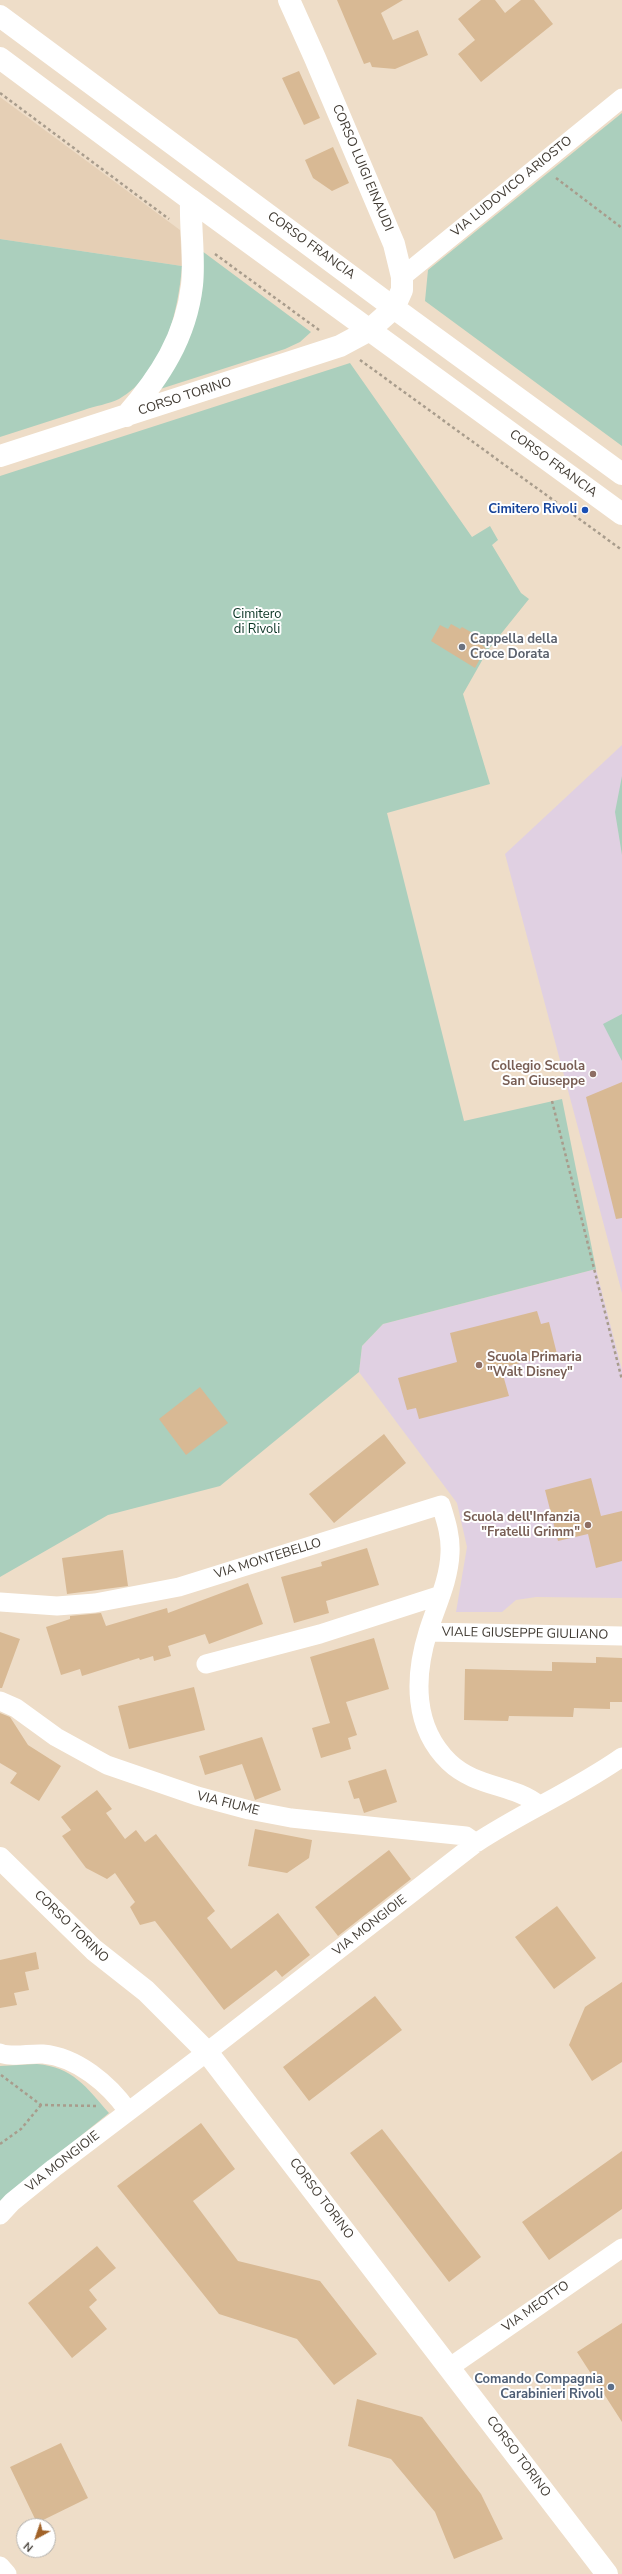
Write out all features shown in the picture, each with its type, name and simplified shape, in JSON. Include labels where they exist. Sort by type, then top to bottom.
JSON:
[{"type":"main road","name":"CORSO LUIGI EINAUDI","points":[[288,0],[384,218],[402,277],[402,290],[394,308],[368,331]]},
{"type":"main road","name":"CORSO FRANCIA","points":[[0,16],[394,308],[622,474]]},
{"type":"main road","name":"CORSO FRANCIA","points":[[0,58],[368,331],[622,514]]},
{"type":"main road","points":[[126,417],[167,364],[179,338],[187,313],[192,284],[190,236],[191,200]]},
{"type":"main road","name":"CORSO TORINO","points":[[0,456],[126,417],[340,346],[368,331]]},
{"type":"main road","name":"CORSO TORINO","points":[[0,1858],[94,1950],[146,1991],[207,2052],[450,2367],[607,2574]]},
{"type":"street","name":"VIA LUDOVICO ARIOSTO","points":[[402,277],[622,98]]},
{"type":"street","name":"VIA MONTEBELLO","points":[[0,1602],[57,1606],[88,1604],[179,1587],[441,1505],[449,1532],[450,1553],[447,1579],[428,1632],[419,1674],[419,1703],[423,1722],[435,1744],[450,1762],[468,1776],[489,1786],[527,1796],[539,1805]]},
{"type":"street","points":[[206,1664],[320,1634],[441,1595]]},
{"type":"street","name":"VIALE GIUSEPPE GIULIANO","points":[[428,1632],[622,1636]]},
{"type":"street","name":"VIA FIUME","points":[[0,1701],[16,1708],[56,1737],[107,1765],[197,1796],[249,1810],[291,1818],[466,1836],[476,1844]]},
{"type":"street","name":"VIA MONGIOIE","points":[[0,2215],[12,2202],[126,2109],[207,2052],[476,1844],[539,1805],[595,1776],[622,1757]]},
{"type":"street","points":[[0,2053],[6,2055],[57,2056],[72,2061],[102,2082],[126,2109]]},
{"type":"street","name":"VIA MEOTTO","points":[[450,2367],[622,2248]]},
{"type":"street","points":[[0,2566],[8,2574]]},
{"type":"path","points":[[0,93],[190,236],[622,550]]},
{"type":"path","points":[[539,165],[622,228]]},
{"type":"path","points":[[552,1101],[622,1380]]},
{"type":"path","points":[[0,2074],[41,2105],[126,2109]]},
{"type":"path","points":[[0,2144],[21,2129],[41,2105]]},
{"type":"shaded area","points":[[0,97],[180,230],[182,266],[0,239]]},
{"type":"shaded area","name":"Collegio Scuola San Giuseppe","points":[[622,745],[622,1293],[505,854]]},
{"type":"shaded area","points":[[596,1269],[622,1370],[622,1598],[536,1597],[516,1600],[502,1612],[456,1612],[467,1547],[457,1503],[359,1372],[362,1346],[383,1324]]},
{"type":"green space","points":[[622,113],[622,446],[425,301],[428,270]]},
{"type":"green space","points":[[0,239],[182,266],[177,303],[166,340],[158,358],[147,374],[134,388],[115,401],[0,437]]},
{"type":"green space","points":[[198,248],[311,332],[300,342],[285,349],[154,391]]},
{"type":"green space","name":"Cimitero di Rivoli","points":[[350,363],[472,537],[490,526],[498,540],[492,545],[521,593],[529,599],[488,650],[463,694],[490,784],[387,813],[464,1121],[562,1099],[596,1269],[383,1324],[362,1346],[359,1372],[220,1486],[108,1515],[0,1577],[0,476]]},
{"type":"green space","points":[[622,776],[622,855],[615,812]]},
{"type":"green space","points":[[622,1014],[622,1061],[603,1024]]},
{"type":"green space","points":[[37,2064],[60,2069],[70,2074],[86,2087],[109,2113],[0,2201],[0,2066]]},
{"type":"building","points":[[337,0],[403,0],[381,13],[393,40],[418,30],[428,55],[395,69],[372,67],[370,62],[364,64]]},
{"type":"building","points":[[481,0],[495,0],[505,13],[521,0],[534,0],[553,24],[481,82],[458,54],[475,40],[458,19]]},
{"type":"building","points":[[299,71],[320,118],[304,125],[282,78]]},
{"type":"building","points":[[333,147],[349,183],[332,191],[313,178],[305,160]]},
{"type":"building","name":"Cappella della Croce Dorata","points":[[451,624],[460,629],[462,627],[485,640],[482,645],[486,648],[475,668],[431,641],[440,625],[448,629]]},
{"type":"building","points":[[622,1082],[622,1218],[616,1219],[586,1097]]},
{"type":"building","name":"Scuola Primaria \"Walt Disney\"","points":[[537,1311],[541,1324],[549,1322],[557,1354],[501,1368],[509,1396],[419,1419],[416,1408],[407,1410],[398,1378],[457,1362],[450,1333]]},
{"type":"building","points":[[200,1387],[228,1423],[186,1455],[159,1419]]},
{"type":"building","points":[[384,1434],[406,1463],[334,1523],[309,1494]]},
{"type":"building","name":"Scuola dell'Infanzia \"Fratelli Grimm\"","points":[[591,1478],[601,1516],[622,1511],[622,1561],[596,1568],[588,1534],[558,1541],[545,1490]]},
{"type":"building","points":[[367,1548],[379,1585],[326,1601],[329,1613],[294,1623],[281,1577],[322,1566],[321,1562]]},
{"type":"building","points":[[123,1550],[128,1586],[67,1594],[62,1558]]},
{"type":"building","points":[[248,1583],[263,1624],[209,1644],[205,1634],[168,1646],[171,1656],[154,1661],[153,1656],[140,1660],[139,1658],[82,1676],[80,1669],[61,1675],[46,1627],[70,1619],[70,1616],[101,1613],[106,1626],[167,1608],[168,1613]]},
{"type":"building","points":[[0,1632],[20,1639],[2,1688],[0,1688]]},
{"type":"building","points":[[374,1638],[389,1689],[346,1702],[357,1735],[348,1738],[351,1749],[321,1758],[312,1728],[330,1723],[310,1657]]},
{"type":"building","points":[[596,1657],[622,1658],[622,1702],[610,1702],[610,1709],[574,1708],[573,1717],[509,1716],[508,1721],[464,1720],[465,1669],[552,1671],[552,1662],[596,1663]]},
{"type":"building","points":[[194,1687],[205,1730],[129,1749],[118,1706]]},
{"type":"building","points":[[0,1713],[10,1717],[28,1745],[61,1766],[39,1801],[10,1783],[17,1773],[0,1763]]},
{"type":"building","points":[[262,1737],[281,1790],[255,1800],[242,1764],[205,1775],[199,1756]]},
{"type":"building","points":[[386,1769],[397,1802],[364,1813],[359,1798],[354,1799],[348,1781]]},
{"type":"building","points":[[97,1790],[112,1809],[106,1813],[125,1839],[136,1830],[145,1842],[156,1834],[215,1911],[207,1918],[231,1949],[278,1913],[310,1955],[282,1977],[276,1970],[224,2010],[155,1921],[140,1925],[130,1907],[135,1902],[115,1873],[107,1879],[86,1868],[62,1836],[71,1830],[61,1817]]},
{"type":"building","points":[[255,1829],[312,1840],[309,1858],[287,1873],[248,1866]]},
{"type":"building","points":[[389,1850],[411,1879],[338,1936],[315,1907]]},
{"type":"building","points":[[557,1906],[596,1958],[554,1989],[515,1937]]},
{"type":"building","points":[[36,1952],[39,1969],[25,1972],[29,1990],[14,1993],[17,2005],[0,2008],[0,1960]]},
{"type":"building","points":[[622,1982],[622,2062],[592,2081],[569,2045],[585,2007]]},
{"type":"building","points":[[375,1996],[402,2030],[309,2101],[283,2067]]},
{"type":"building","points":[[201,2123],[235,2169],[193,2201],[238,2261],[320,2281],[377,2354],[334,2385],[297,2339],[219,2314],[117,2186]]},
{"type":"building","points":[[382,2129],[481,2257],[449,2282],[350,2153]]},
{"type":"building","points":[[622,2151],[622,2209],[549,2260],[522,2222]]},
{"type":"building","points":[[97,2246],[116,2268],[89,2290],[97,2300],[89,2307],[107,2329],[72,2358],[28,2303]]},
{"type":"building","name":"Comando Compagnia Carabinieri Rivoli","points":[[622,2323],[622,2422],[577,2352]]},
{"type":"building","points":[[357,2399],[422,2417],[481,2494],[503,2539],[454,2559],[435,2512],[391,2459],[348,2446]]},
{"type":"building","points":[[61,2443],[88,2498],[47,2518],[35,2518],[10,2467]]},
{"type":"place","name":"Cimitero Rivoli","points":[[585,510]]},
{"type":"place","name":"Cappella della Croce Dorata","points":[[462,647]]},
{"type":"place","name":"Collegio Scuola San Giuseppe","points":[[593,1074]]},
{"type":"place","name":"Scuola Primaria \"Walt Disney\"","points":[[479,1365]]},
{"type":"place","name":"Scuola dell'Infanzia \"Fratelli Grimm\"","points":[[588,1525]]},
{"type":"place","name":"Comando Compagnia Carabinieri Rivoli","points":[[611,2387]]}]
